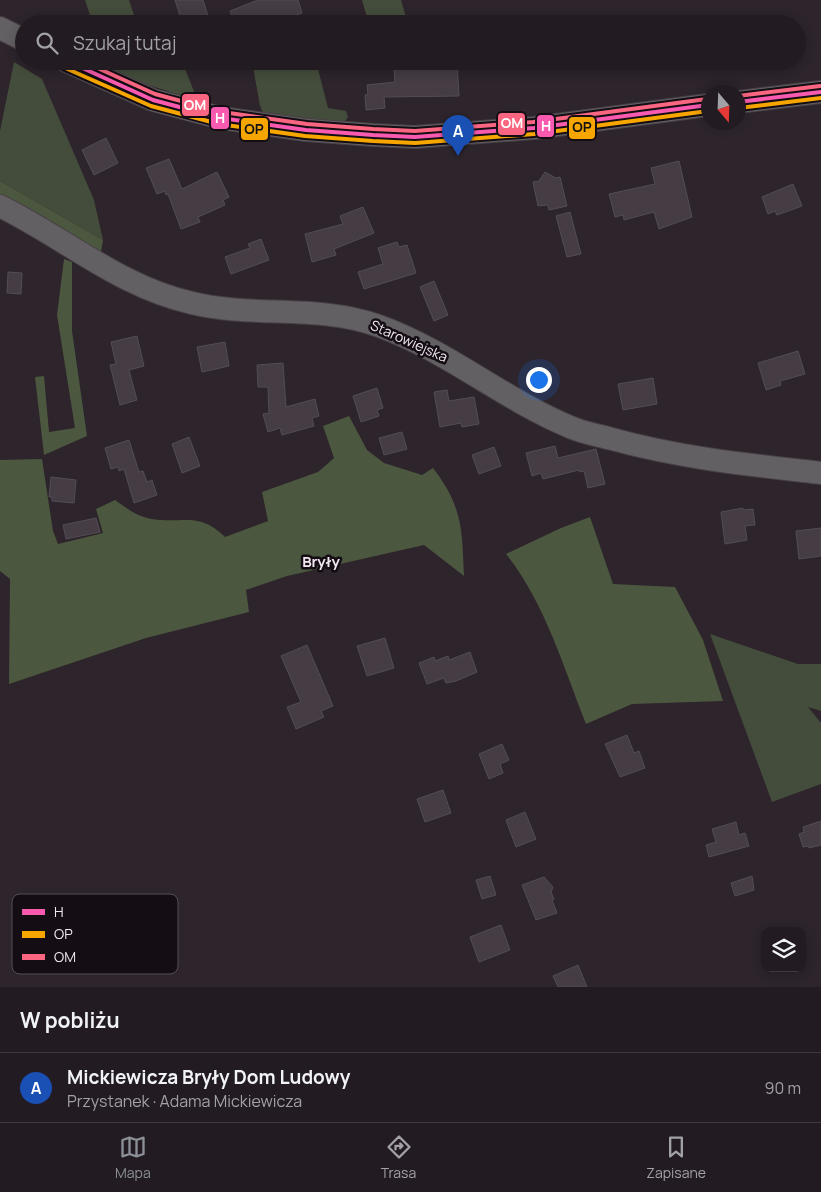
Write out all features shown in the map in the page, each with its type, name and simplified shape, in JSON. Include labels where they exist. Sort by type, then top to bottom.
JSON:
[{"type":"street","points":[[0,28],[15,36]]},
{"type":"street","points":[[86,70],[153,100],[221,118],[306,130],[372,135],[415,137],[534,128],[701,106]]},
{"type":"street","points":[[746,101],[821,92]]},
{"type":"street","name":"Starowiejska","points":[[0,206],[98,264],[140,287],[162,295],[214,308],[301,311],[347,317],[371,324],[443,355],[514,400],[573,428],[640,447],[746,464],[821,473]]},
{"type":"green space","points":[[85,0],[129,0],[134,15],[90,15]]},
{"type":"green space","points":[[362,0],[401,0],[405,15],[366,15]]},
{"type":"green space","points":[[14,62],[15,70],[27,70],[42,79],[94,200],[103,240],[0,181],[0,131]]},
{"type":"green space","points":[[111,70],[186,70],[195,94],[195,100],[124,77]]},
{"type":"green space","points":[[254,70],[318,70],[328,108],[346,111],[348,117],[343,124],[264,115],[260,106]]},
{"type":"green space","points":[[0,181],[103,240],[100,258],[0,200]]},
{"type":"green space","points":[[64,259],[72,262],[72,331],[87,436],[44,455],[35,377],[44,376],[49,432],[75,428],[57,315]]},
{"type":"green space","points":[[349,416],[367,450],[384,463],[422,475],[433,468],[450,495],[459,519],[463,545],[464,576],[424,545],[287,576],[246,590],[249,612],[146,638],[9,684],[10,579],[0,571],[0,460],[42,459],[53,531],[58,544],[103,533],[96,509],[115,500],[132,512],[152,519],[199,521],[216,529],[225,537],[268,521],[262,492],[318,472],[334,458],[323,426]]},
{"type":"green space","points":[[590,517],[613,584],[675,587],[703,640],[723,701],[632,704],[586,724],[542,614],[520,573],[506,554],[561,528]]},
{"type":"green space","points":[[710,634],[798,664],[821,664],[821,711],[808,707],[821,723],[821,784],[772,802]]},
{"type":"building","points":[[175,0],[203,0],[208,15],[180,15]]},
{"type":"building","points":[[258,0],[298,0],[302,13],[297,15],[232,15],[230,11]]},
{"type":"building","points":[[394,70],[457,70],[459,96],[384,97],[385,108],[366,110],[365,95],[368,94],[367,85],[395,82]]},
{"type":"building","points":[[106,138],[118,163],[94,175],[82,150]]},
{"type":"building","points":[[169,159],[182,189],[217,172],[229,197],[223,200],[225,205],[198,217],[200,222],[181,229],[168,194],[166,195],[165,191],[157,194],[146,168]]},
{"type":"building","points":[[679,161],[692,217],[659,229],[654,212],[624,220],[623,215],[615,217],[609,194],[655,184],[651,168]]},
{"type":"building","points":[[545,172],[556,178],[560,177],[567,206],[549,210],[548,205],[538,206],[533,182],[539,181]]},
{"type":"building","points":[[793,184],[802,206],[777,215],[775,211],[768,214],[762,197]]},
{"type":"building","points":[[363,207],[374,233],[334,249],[336,255],[312,262],[305,234],[343,224],[340,216]]},
{"type":"building","points":[[570,212],[581,254],[567,257],[556,216]]},
{"type":"building","points":[[261,239],[269,260],[231,274],[225,257],[250,248],[248,244]]},
{"type":"building","points":[[397,242],[399,247],[407,245],[416,273],[364,289],[358,272],[383,264],[378,248]]},
{"type":"building","points":[[8,272],[22,273],[21,294],[7,293]]},
{"type":"building","points":[[434,281],[448,315],[434,321],[420,287]]},
{"type":"building","points":[[137,336],[144,366],[129,370],[137,400],[120,405],[110,365],[116,364],[111,342]]},
{"type":"building","points":[[225,342],[229,366],[202,372],[197,347]]},
{"type":"building","points":[[798,351],[805,374],[780,381],[781,385],[766,390],[758,363]]},
{"type":"building","points":[[283,363],[286,407],[315,399],[319,416],[312,418],[314,426],[282,435],[280,428],[268,432],[263,414],[269,413],[268,387],[258,387],[257,365]]},
{"type":"building","points":[[653,378],[657,404],[623,410],[618,384]]},
{"type":"building","points":[[377,388],[383,408],[377,410],[379,416],[361,422],[353,396]]},
{"type":"building","points":[[447,390],[449,401],[474,397],[479,424],[462,427],[461,423],[440,427],[434,392]]},
{"type":"building","points":[[402,432],[407,449],[384,455],[379,438]]},
{"type":"building","points":[[189,437],[200,466],[182,473],[172,444]]},
{"type":"building","points":[[129,440],[139,472],[143,471],[147,482],[152,480],[157,495],[134,503],[124,469],[119,471],[118,467],[111,469],[105,448]]},
{"type":"building","points":[[555,446],[558,458],[596,449],[605,484],[588,488],[584,471],[580,472],[579,470],[543,479],[541,473],[532,476],[526,453]]},
{"type":"building","points":[[494,447],[501,466],[479,474],[472,455]]},
{"type":"building","points":[[51,477],[76,480],[74,503],[52,501],[52,497],[49,497]]},
{"type":"building","points":[[743,508],[743,510],[753,509],[755,525],[745,526],[747,540],[725,544],[721,512]]},
{"type":"building","points":[[96,518],[100,532],[66,539],[63,525]]},
{"type":"building","points":[[821,528],[821,556],[799,559],[796,531]]},
{"type":"building","points":[[385,638],[394,668],[367,676],[357,646]]},
{"type":"building","points":[[307,645],[333,706],[321,711],[324,717],[296,729],[287,707],[301,702],[281,656]]},
{"type":"building","points":[[470,652],[477,672],[456,681],[446,683],[444,678],[427,684],[419,663],[434,657],[435,661],[448,656],[449,660]]},
{"type":"building","points":[[627,735],[634,753],[639,751],[645,768],[620,777],[605,744]]},
{"type":"building","points":[[502,744],[509,760],[500,764],[503,773],[489,779],[479,754]]},
{"type":"building","points":[[443,790],[451,813],[425,822],[417,799]]},
{"type":"building","points":[[525,812],[536,839],[516,847],[506,820]]},
{"type":"building","points":[[821,821],[821,845],[809,848],[808,846],[803,847],[799,834],[804,832],[803,827]]},
{"type":"building","points":[[736,822],[739,835],[745,833],[749,846],[709,857],[706,845],[716,842],[712,829]]},
{"type":"building","points":[[490,876],[496,895],[482,899],[476,880]]},
{"type":"building","points":[[752,876],[754,890],[735,896],[731,883]]},
{"type":"building","points":[[544,877],[553,887],[551,892],[554,899],[552,900],[557,913],[536,920],[522,885]]},
{"type":"building","points":[[501,925],[510,950],[479,962],[470,937]]},
{"type":"building","points":[[578,965],[587,987],[558,987],[553,976]]},
{"type":"transit line","name":"OP","points":[[70,70],[151,106],[219,124],[305,136],[373,141],[415,143],[534,134],[701,112]]},
{"type":"transit line","name":"H","points":[[87,70],[153,100],[221,118],[306,130],[373,135],[415,137],[534,128],[701,106]]},
{"type":"transit line","name":"OM","points":[[102,70],[155,94],[222,112],[307,124],[373,129],[415,131],[533,122],[701,100]]},
{"type":"transit line","name":"OM","points":[[746,95],[820,86]]},
{"type":"transit line","name":"H","points":[[746,101],[821,92]]},
{"type":"transit line","name":"OP","points":[[746,107],[821,98]]},
{"type":"place","name":"Mickiewicza Bryły Dom Ludowy","points":[[458,156]]},
{"type":"district","name":"Bryły","points":[[321,562]]}]
